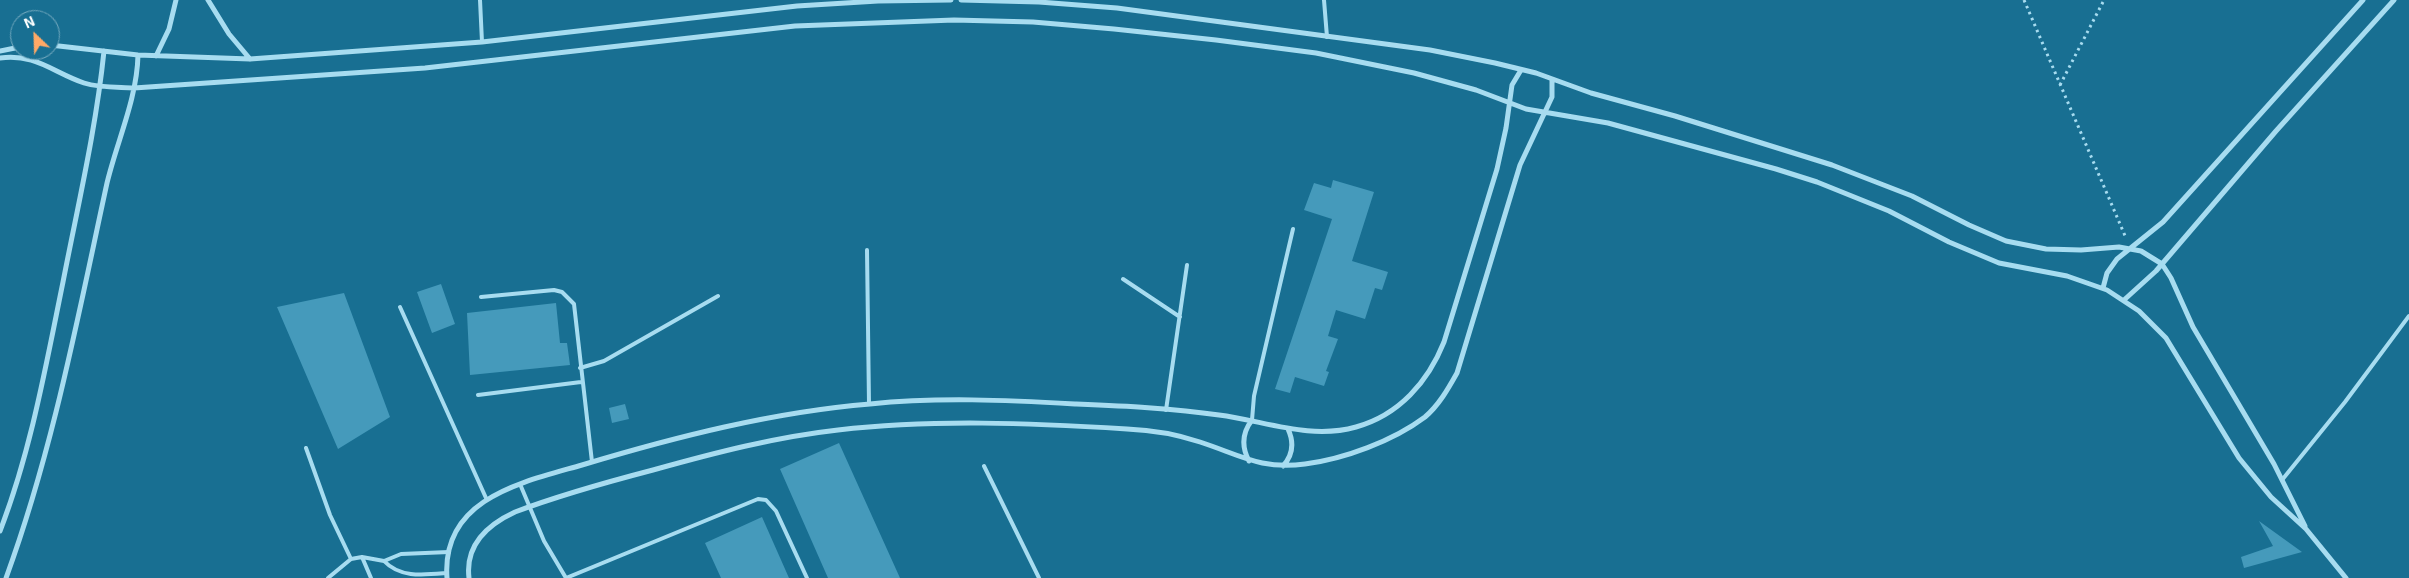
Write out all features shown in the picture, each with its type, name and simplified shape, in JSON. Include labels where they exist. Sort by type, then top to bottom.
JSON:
[{"type":"street","points":[[156,56],[168,29],[176,0]]},
{"type":"street","points":[[208,0],[229,34],[250,59]]},
{"type":"street","points":[[60,46],[138,55],[250,59],[482,42],[798,6],[878,1],[951,0]]},
{"type":"street","points":[[961,0],[1039,2],[1117,8],[1430,50],[1521,70],[1832,165],[1912,196],[1969,225],[2006,241],[2059,250],[2130,248],[2152,256],[2162,264],[2193,327],[2282,480],[2306,529]]},
{"type":"street","points":[[2103,288],[2111,266],[2130,248],[2153,232],[2172,212],[2363,0]]},
{"type":"street","points":[[2124,300],[2162,264],[2276,131],[2394,0]]},
{"type":"street","points":[[0,58],[22,58],[39,62],[74,79],[100,86],[134,88],[425,68],[795,26],[954,20],[1033,22],[1114,29],[1316,53],[1445,81],[1510,101],[1526,109],[1545,111],[1627,128],[1817,182],[1889,211],[1949,242],[1999,263],[2067,276],[2103,288],[2139,311],[2166,338],[2240,458],[2271,497],[2306,529],[2346,578]]},
{"type":"street","points":[[0,531],[24,457],[44,372],[87,162],[104,51]]},
{"type":"street","points":[[6,578],[31,507],[47,449],[112,160],[134,88],[138,55]]},
{"type":"street","points":[[447,576],[449,552],[456,533],[471,511],[486,498],[519,483],[592,462],[736,425],[798,413],[869,404],[990,401],[1166,410],[1252,420],[1314,432],[1336,431],[1357,427],[1376,419],[1395,408],[1411,395],[1425,379],[1436,361],[1444,342],[1497,169],[1512,84],[1521,70]]},
{"type":"street","points":[[469,578],[470,555],[480,535],[496,521],[529,507],[624,478],[763,442],[838,430],[914,424],[990,424],[1141,429],[1199,442],[1249,461],[1283,466],[1326,460],[1359,450],[1404,430],[1426,416],[1444,396],[1457,373],[1520,165],[1552,97],[1552,80]]},
{"type":"street","points":[[1249,461],[1245,454],[1243,440],[1252,420]]},
{"type":"street","points":[[1283,466],[1290,456],[1292,449],[1288,428]]},
{"type":"lane","points":[[480,0],[482,42]]},
{"type":"lane","points":[[1324,0],[1327,36]]},
{"type":"lane","points":[[1252,420],[1254,396],[1293,229]]},
{"type":"lane","points":[[868,250],[869,404]]},
{"type":"lane","points":[[1166,410],[1187,265]]},
{"type":"lane","points":[[1123,279],[1180,316]]},
{"type":"lane","points":[[481,296],[554,290],[562,292],[574,304],[581,382],[592,462]]},
{"type":"lane","points":[[580,368],[604,361],[718,296]]},
{"type":"lane","points":[[400,308],[486,498]]},
{"type":"lane","points":[[2282,480],[2345,402],[2409,316]]},
{"type":"lane","points":[[478,394],[581,382]]},
{"type":"lane","points":[[306,448],[330,515],[350,559]]},
{"type":"lane","points":[[984,466],[1039,578]]},
{"type":"lane","points":[[519,483],[544,541],[566,578],[758,499],[766,500],[776,510],[807,578]]},
{"type":"lane","points":[[328,578],[350,559],[362,557],[384,561],[401,554],[449,552]]},
{"type":"lane","points":[[362,557],[371,578]]},
{"type":"lane","points":[[384,561],[390,568],[405,576],[447,576]]},
{"type":"path","points":[[2024,0],[2130,248]]},
{"type":"path","points":[[2060,85],[2104,0]]},
{"type":"building","points":[[1333,180],[1374,192],[1352,261],[1388,272],[1382,290],[1375,288],[1365,319],[1336,310],[1328,336],[1338,339],[1326,371],[1329,372],[1324,386],[1295,377],[1290,393],[1275,389],[1332,219],[1304,210],[1314,183],[1331,188]]},
{"type":"building","points":[[441,284],[455,324],[432,333],[417,292]]},
{"type":"building","points":[[344,293],[390,417],[338,449],[277,307]]},
{"type":"building","points":[[556,303],[560,343],[567,343],[570,365],[470,375],[467,313]]},
{"type":"building","points":[[625,404],[629,419],[612,423],[609,408]]},
{"type":"building","points":[[839,443],[900,578],[828,578],[780,469]]},
{"type":"building","points":[[762,517],[789,578],[721,578],[705,543]]},
{"type":"building","points":[[2259,521],[2302,552],[2244,568],[2241,557],[2273,546]]}]
